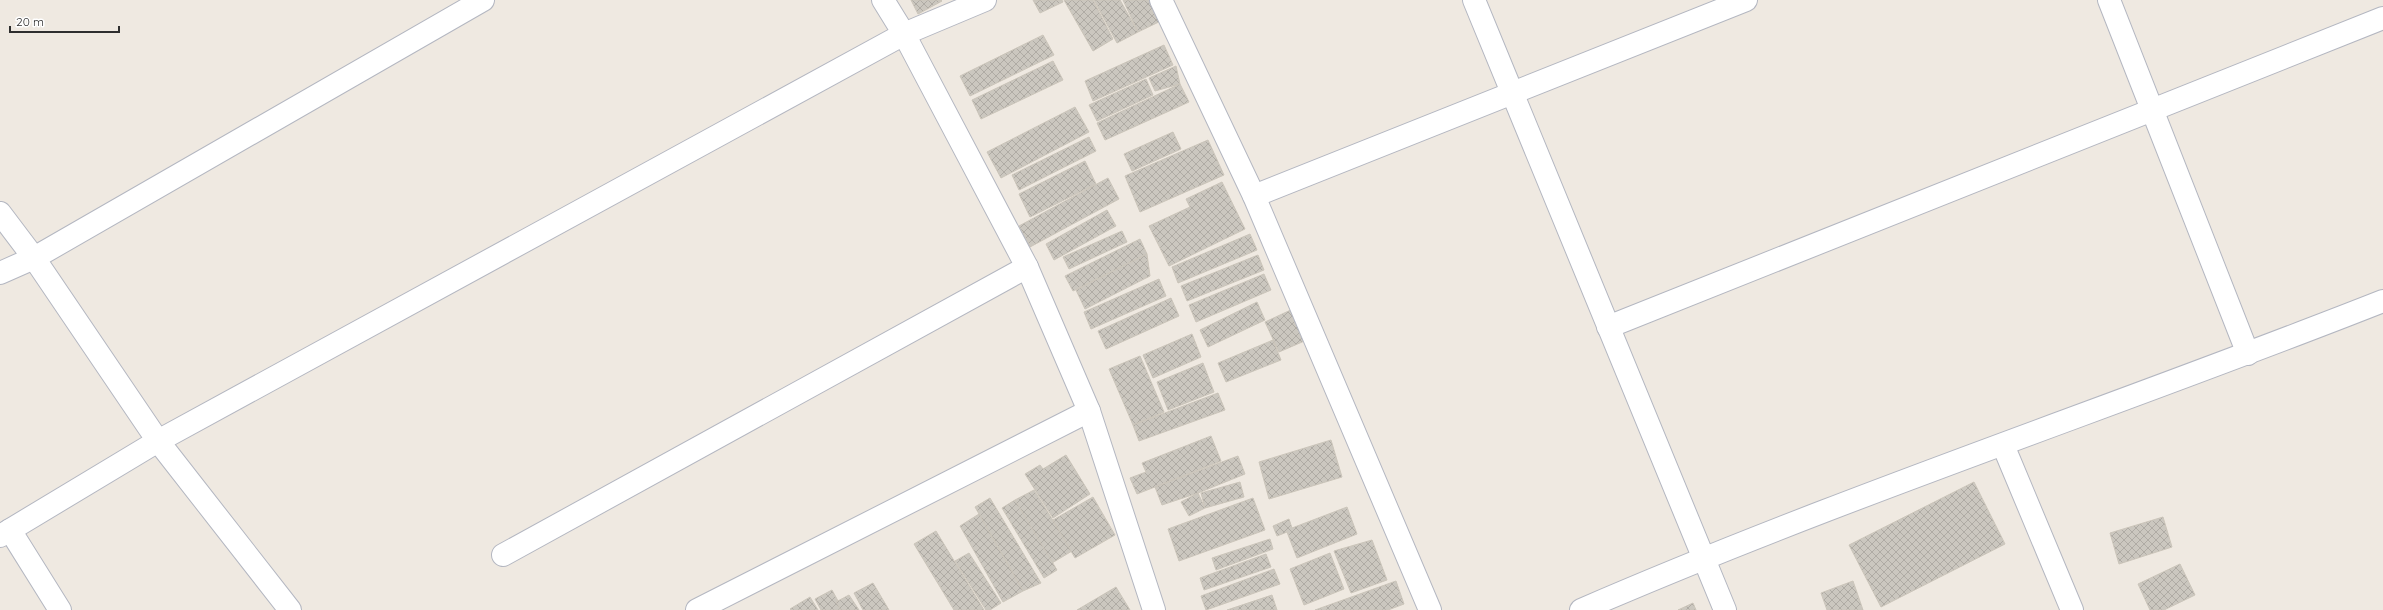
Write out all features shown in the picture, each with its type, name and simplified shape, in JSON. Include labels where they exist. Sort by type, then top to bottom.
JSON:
[{"type":"street","points":[[0,273],[34,258],[483,0]]},
{"type":"street","points":[[883,0],[904,34],[1026,267],[1089,411],[1154,610]]},
{"type":"street","points":[[60,610],[5,532],[158,441],[904,34],[985,0]]},
{"type":"street","points":[[1161,0],[1254,196],[1430,610]]},
{"type":"street","points":[[1474,0],[1514,93],[1608,327],[1725,610]]},
{"type":"street","points":[[1254,196],[1746,0]]},
{"type":"street","points":[[2109,0],[2248,354]]},
{"type":"street","points":[[1608,327],[2383,18]]},
{"type":"street","points":[[0,213],[34,258],[158,441],[290,610]]},
{"type":"street","points":[[503,555],[1026,267]]},
{"type":"street","points":[[1581,610],[1703,557],[2248,354],[2383,300]]},
{"type":"street","points":[[697,610],[1089,411]]},
{"type":"street","points":[[2003,445],[2072,610]]},
{"type":"building","points":[[911,0],[941,0],[942,1],[918,14]]},
{"type":"building","points":[[1033,0],[1062,0],[1063,2],[1040,13]]},
{"type":"building","points":[[1064,0],[1093,0],[1113,39],[1093,51]]},
{"type":"building","points":[[1094,0],[1120,0],[1138,32],[1117,43]]},
{"type":"building","points":[[1123,0],[1157,0],[1165,19],[1138,32]]},
{"type":"building","points":[[1043,35],[1054,55],[970,96],[960,76]]},
{"type":"building","points":[[1164,45],[1173,65],[1093,101],[1085,81]]},
{"type":"building","points":[[1053,61],[1063,80],[981,119],[972,100]]},
{"type":"building","points":[[1176,66],[1180,84],[1155,91],[1149,78]]},
{"type":"building","points":[[1146,79],[1153,95],[1097,121],[1089,105]]},
{"type":"building","points":[[1180,84],[1189,102],[1105,140],[1097,123]]},
{"type":"building","points":[[1075,107],[1089,132],[1001,178],[987,152]]},
{"type":"building","points":[[1173,132],[1181,149],[1132,171],[1124,154]]},
{"type":"building","points":[[1089,137],[1096,151],[1019,190],[1012,175]]},
{"type":"building","points":[[1208,140],[1224,175],[1140,212],[1125,176]]},
{"type":"building","points":[[1085,161],[1096,184],[1030,217],[1019,194]]},
{"type":"building","points":[[1108,178],[1119,199],[1030,247],[1019,226]]},
{"type":"building","points":[[1222,182],[1245,229],[1169,266],[1149,226],[1190,207],[1186,199]]},
{"type":"building","points":[[1107,210],[1116,226],[1054,260],[1046,244]]},
{"type":"building","points":[[1122,231],[1127,242],[1069,269],[1063,257]]},
{"type":"building","points":[[1250,234],[1257,250],[1178,283],[1172,267]]},
{"type":"building","points":[[1140,239],[1147,254],[1073,291],[1065,276]]},
{"type":"building","points":[[1147,254],[1150,276],[1085,309],[1076,290]]},
{"type":"building","points":[[1258,255],[1264,270],[1187,301],[1181,286]]},
{"type":"building","points":[[1264,274],[1271,290],[1196,322],[1189,305]]},
{"type":"building","points":[[1159,279],[1166,296],[1091,329],[1084,312]]},
{"type":"building","points":[[1171,298],[1179,316],[1106,349],[1098,331]]},
{"type":"building","points":[[1257,302],[1265,320],[1208,347],[1200,330]]},
{"type":"building","points":[[1295,308],[1309,339],[1279,352],[1265,322]]},
{"type":"building","points":[[1192,334],[1201,357],[1153,378],[1143,355]]},
{"type":"building","points":[[1273,340],[1281,360],[1226,382],[1218,363]]},
{"type":"building","points":[[1140,356],[1164,412],[1133,425],[1109,369]]},
{"type":"building","points":[[1203,363],[1214,392],[1168,410],[1157,382]]},
{"type":"building","points":[[1218,393],[1225,410],[1139,441],[1133,425]]},
{"type":"building","points":[[1211,436],[1221,461],[1137,494],[1130,478],[1146,472],[1142,463]]},
{"type":"building","points":[[1331,440],[1342,477],[1269,499],[1259,462]]},
{"type":"building","points":[[1066,455],[1090,494],[1053,518],[1025,474],[1040,465],[1043,469]]},
{"type":"building","points":[[1238,456],[1245,474],[1198,493],[1162,505],[1155,487]]},
{"type":"building","points":[[1240,482],[1244,497],[1205,508],[1201,493]]},
{"type":"building","points":[[1974,482],[2005,544],[1881,607],[1849,545]]},
{"type":"building","points":[[1034,490],[1072,551],[1052,563],[1015,500]]},
{"type":"building","points":[[1198,493],[1205,508],[1189,516],[1181,502]]},
{"type":"building","points":[[1093,497],[1115,535],[1075,558],[1053,520]]},
{"type":"building","points":[[990,498],[1041,583],[1023,591],[975,507]]},
{"type":"building","points":[[1253,498],[1265,530],[1179,561],[1168,529]]},
{"type":"building","points":[[1015,500],[1057,570],[1044,578],[1002,508]]},
{"type":"building","points":[[1347,507],[1357,534],[1297,558],[1287,532],[1277,536],[1273,526],[1289,519],[1292,528]]},
{"type":"building","points":[[979,514],[1023,591],[1003,602],[960,526]]},
{"type":"building","points":[[2163,517],[2172,547],[2119,564],[2110,533]]},
{"type":"building","points":[[936,531],[984,610],[954,610],[914,544]]},
{"type":"building","points":[[1270,539],[1273,549],[1216,570],[1212,558]]},
{"type":"building","points":[[1372,540],[1387,580],[1351,593],[1334,551]]},
{"type":"building","points":[[969,553],[1001,603],[990,610],[986,610],[955,561]]},
{"type":"building","points":[[1330,553],[1344,589],[1304,605],[1290,569]]},
{"type":"building","points":[[1266,554],[1271,567],[1204,590],[1200,578]]},
{"type":"building","points":[[2180,564],[2195,595],[2164,610],[2150,610],[2138,584]]},
{"type":"building","points":[[1274,569],[1280,584],[1206,610],[1201,596]]},
{"type":"building","points":[[1396,581],[1404,604],[1388,610],[1315,610]]},
{"type":"building","points":[[1853,581],[1863,610],[1827,610],[1821,593]]},
{"type":"building","points":[[873,583],[889,610],[863,610],[854,593]]},
{"type":"building","points":[[1116,587],[1130,610],[1077,610]]},
{"type":"building","points":[[832,590],[843,610],[821,610],[815,599]]},
{"type":"building","points":[[849,595],[859,610],[841,610],[836,602]]},
{"type":"building","points":[[1272,595],[1277,610],[1227,610]]},
{"type":"building","points":[[810,597],[818,610],[790,609]]},
{"type":"building","points":[[1693,603],[1696,610],[1678,610]]}]
